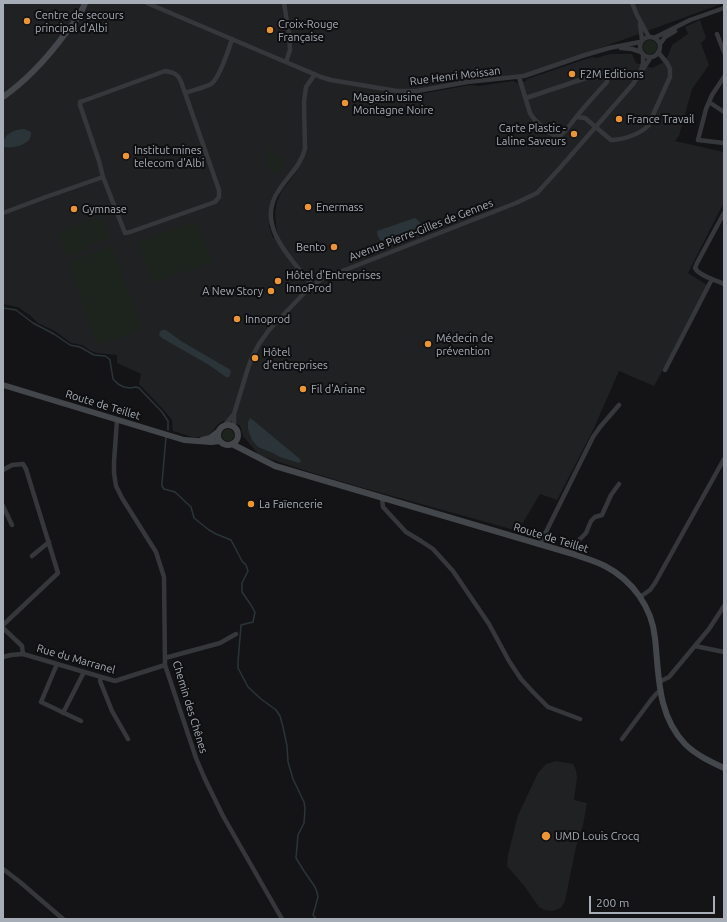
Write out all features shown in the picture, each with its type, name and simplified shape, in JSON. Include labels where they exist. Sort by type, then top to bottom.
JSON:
[{"type":"main road","points":[[3,97],[32,72],[58,44],[79,17],[85,3]]},
{"type":"main road","name":"Route de Teillet","points":[[3,386],[184,440],[198,442],[220,442]]},
{"type":"main road","points":[[198,442],[210,438],[225,425],[234,427],[238,432],[238,438],[235,443],[224,444],[218,439],[218,432]]},
{"type":"main road","name":"Route de Teillet","points":[[238,438],[242,445],[253,456]]},
{"type":"main road","name":"Route de Teillet","points":[[232,444],[275,466],[573,554],[604,566],[618,575],[631,585],[640,597],[652,623],[655,637],[660,691],[665,709],[675,731],[685,744],[695,753],[724,768]]},
{"type":"street","name":"Rue Henri Moissan","points":[[147,3],[331,80],[404,92],[467,82],[519,77],[532,74],[585,55],[641,41]]},
{"type":"street","points":[[284,3],[290,50],[286,62]]},
{"type":"street","points":[[632,3],[639,21],[641,41],[640,49],[645,56],[652,57],[657,54],[660,50],[660,44],[665,37],[690,20]]},
{"type":"street","points":[[641,41],[646,37],[652,37],[690,20],[724,8]]},
{"type":"street","points":[[639,21],[660,44]]},
{"type":"street","points":[[717,34],[724,52]]},
{"type":"street","points":[[185,93],[211,84],[215,81],[232,39]]},
{"type":"street","name":"Rue Henri Moissan","points":[[609,48],[632,49],[642,53]]},
{"type":"street","points":[[576,117],[585,118],[611,140],[618,140],[642,131],[648,126],[670,77],[670,69],[658,52]]},
{"type":"street","name":"Avenue Pierre-Gilles de Gennes","points":[[638,77],[643,63],[642,53]]},
{"type":"street","name":"Avenue Pierre-Gilles de Gennes","points":[[234,427],[234,414],[250,362],[259,344],[269,330],[312,285],[341,271],[516,203],[536,193],[559,169],[633,84],[652,57]]},
{"type":"street","points":[[165,71],[173,72],[179,77],[185,93],[219,190],[219,197],[215,202],[125,233],[103,177],[80,102],[165,71]]},
{"type":"street","points":[[519,77],[532,118],[550,134],[555,136],[559,136],[563,132],[607,82],[608,78],[605,74],[601,73],[526,98]]},
{"type":"street","points":[[312,285],[281,246],[274,232],[271,221],[271,213],[278,190],[304,156],[304,106],[306,87],[315,74]]},
{"type":"street","points":[[724,77],[712,95],[706,109],[698,140],[724,143]]},
{"type":"street","points":[[709,102],[724,112]]},
{"type":"street","points":[[584,107],[585,118]]},
{"type":"street","points":[[3,213],[103,177]]},
{"type":"street","points":[[724,213],[695,268],[697,272],[724,284]]},
{"type":"street","points":[[665,370],[712,279]]},
{"type":"street","points":[[540,544],[593,437],[600,426],[619,406]]},
{"type":"street","name":"Avenue Pierre-Gilles de Gennes","points":[[225,425],[234,414]]},
{"type":"street","name":"Chemin des Chênes","points":[[117,420],[114,462],[116,486],[156,552],[164,577],[165,665],[196,758],[204,777],[223,816],[282,919]]},
{"type":"street","points":[[640,597],[650,590],[655,583],[724,459]]},
{"type":"street","points":[[3,470],[12,465],[23,464],[26,469],[58,573],[3,625]]},
{"type":"street","points":[[573,554],[578,541],[586,533],[591,521],[595,517],[602,515],[611,495],[619,484]]},
{"type":"street","points":[[382,498],[383,507],[406,532],[433,549],[454,570],[489,624],[509,661],[521,679],[548,707],[580,719]]},
{"type":"street","points":[[3,506],[12,525]]},
{"type":"street","points":[[32,556],[49,542]]},
{"type":"street","points":[[659,682],[669,677],[709,629],[724,606]]},
{"type":"street","points":[[3,628],[22,646],[24,654]]},
{"type":"street","points":[[165,658],[220,643],[236,634]]},
{"type":"street","points":[[695,646],[724,652]]},
{"type":"street","name":"Rue du Marranel","points":[[3,657],[24,654],[115,681],[165,665]]},
{"type":"street","points":[[57,664],[41,702],[81,721]]},
{"type":"street","points":[[63,713],[84,672]]},
{"type":"street","points":[[101,677],[100,681],[112,712],[128,739]]},
{"type":"street","points":[[622,739],[651,700],[660,691]]},
{"type":"street","points":[[3,869],[63,919]]},
{"type":"shaded area","points":[[3,3],[724,3],[529,74],[409,94],[421,94],[470,85],[479,86],[513,81],[517,83],[592,57],[596,58],[610,54],[632,54],[636,63],[652,68],[662,63],[668,56],[672,45],[688,34],[685,27],[700,20],[706,38],[701,43],[709,65],[692,89],[679,136],[675,141],[724,152],[724,202],[688,273],[707,285],[687,326],[654,386],[619,371],[594,428],[557,500],[540,494],[518,531],[360,487],[259,455],[243,436],[240,425],[223,421],[207,436],[199,437],[192,437],[173,431],[172,420],[139,384],[141,374],[117,363],[117,355],[97,353],[82,345],[71,343],[55,331],[38,323],[18,307],[3,304]],"holes":[[[296,172],[281,192],[275,213],[278,235],[273,238],[269,226],[272,198],[275,192]]]},
{"type":"shaded area","points":[[650,40],[655,42],[657,47],[655,52],[650,54],[645,52],[643,47],[645,42]]},
{"type":"shaded area","points":[[24,129],[31,132],[29,140],[16,147],[3,147],[6,136],[16,130]]},
{"type":"shaded area","points":[[266,146],[268,146],[273,153],[283,161],[283,168],[279,172],[270,171],[268,168]]},
{"type":"shaded area","points":[[102,217],[109,238],[88,245],[80,224]]},
{"type":"shaded area","points":[[415,218],[418,220],[421,226],[420,227],[383,240],[379,239],[377,231]]},
{"type":"shaded area","points":[[196,221],[212,262],[153,283],[138,242]]},
{"type":"shaded area","points":[[79,225],[88,249],[67,257],[58,232]]},
{"type":"shaded area","points":[[112,246],[142,329],[98,345],[68,263]]},
{"type":"shaded area","points":[[162,330],[166,330],[181,341],[229,369],[231,371],[229,377],[226,377],[209,365],[162,338],[159,335]]},
{"type":"shaded area","points":[[250,418],[301,461],[299,463],[280,457],[258,447],[252,440],[248,429],[248,422]]},
{"type":"shaded area","points":[[228,429],[232,431],[234,435],[232,439],[228,441],[224,439],[222,435],[224,431]]},
{"type":"shaded area","name":"UMD Louis Crocq","points":[[556,761],[573,764],[576,770],[577,778],[574,800],[587,803],[565,901],[561,908],[553,911],[545,910],[539,907],[525,887],[507,866],[508,855],[518,815],[538,773],[546,764]]},
{"type":"waterway","points":[[3,308],[16,310],[33,323],[54,334],[70,345],[80,347],[94,355],[105,356],[108,358],[110,360],[113,379],[124,387],[139,388],[162,412],[168,421],[168,430]]},
{"type":"waterway","points":[[166,437],[162,486],[164,489],[175,492],[191,507],[194,518],[209,530],[231,540],[248,571],[242,583],[242,592],[255,612],[253,622],[241,625],[238,668],[248,687],[276,710],[280,716],[287,746],[288,762],[293,779],[304,802],[305,809],[304,823],[298,835],[296,858],[317,892],[318,897],[313,915],[316,919]]},
{"type":"place","name":"Centre de secours principal d'Albi","points":[[27,21]]},
{"type":"place","name":"Croix-Rouge Française","points":[[270,30]]},
{"type":"place","name":"F2M Editions","points":[[572,74]]},
{"type":"place","name":"Magasin usine Montagne Noire","points":[[345,103]]},
{"type":"place","name":"France Travail","points":[[619,119]]},
{"type":"place","name":"Carte Plastic - Laline Saveurs","points":[[574,134]]},
{"type":"place","name":"Institut mines telecom d'Albi","points":[[126,156]]},
{"type":"place","name":"Enermass","points":[[308,207]]},
{"type":"place","name":"Gymnase","points":[[74,209]]},
{"type":"place","name":"Bento","points":[[334,247]]},
{"type":"place","name":"Hôtel d'Entreprises InnoProd","points":[[278,281]]},
{"type":"place","name":"A New Story","points":[[271,291]]},
{"type":"place","name":"Innoprod","points":[[237,319]]},
{"type":"place","name":"Médecin de prévention","points":[[428,344]]},
{"type":"place","name":"Hôtel d'entreprises","points":[[255,358]]},
{"type":"place","name":"Fil d'Ariane","points":[[303,389]]},
{"type":"place","name":"La Faïencerie","points":[[251,504]]},
{"type":"place","name":"UMD Louis Crocq","points":[[546,836]]}]
